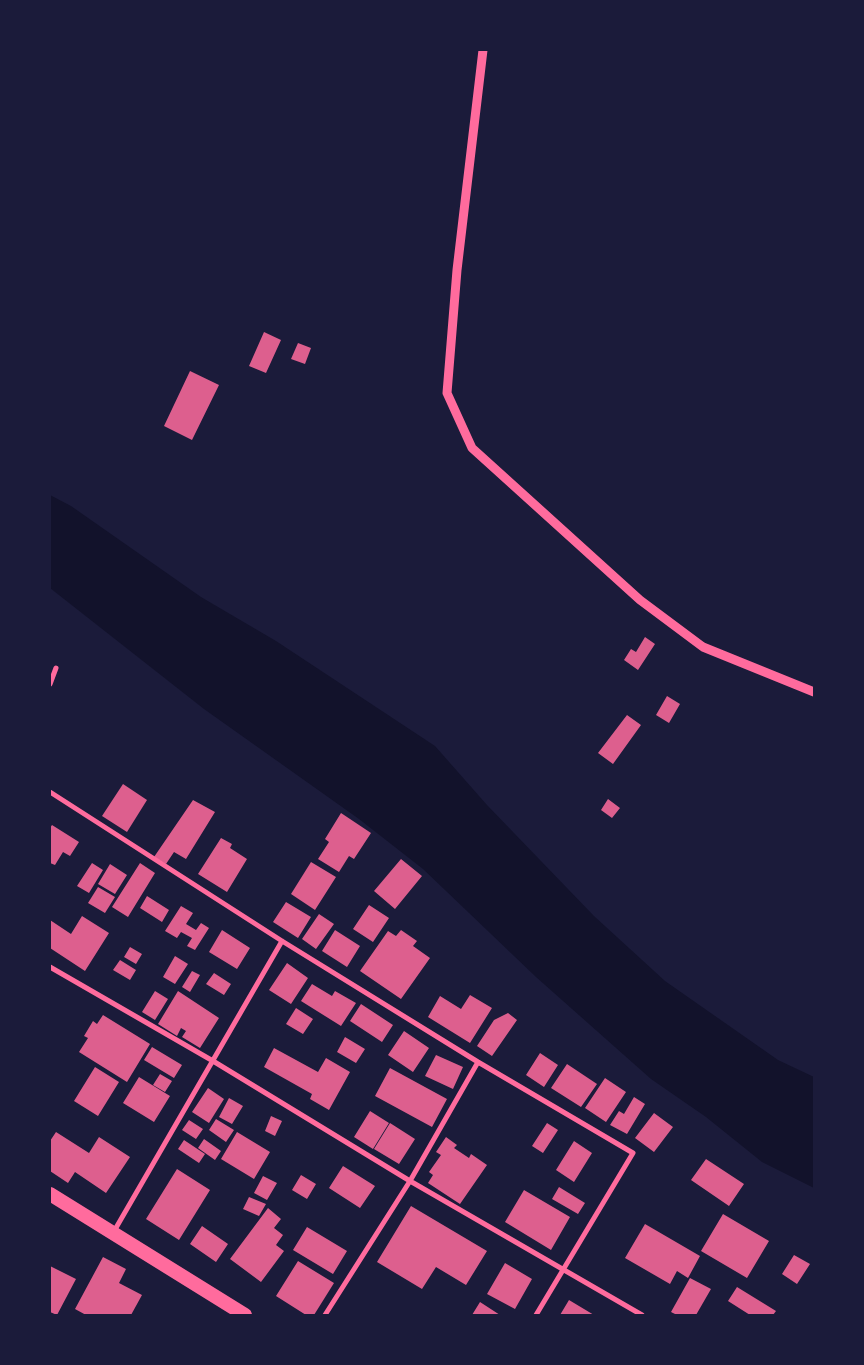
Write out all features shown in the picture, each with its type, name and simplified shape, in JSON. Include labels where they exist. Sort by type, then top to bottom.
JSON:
[{"type":"highway","points":[[50,1194],[245,1315]]},
{"type":"street","points":[[483,50],[457,270],[447,393],[472,448],[640,600],[703,647],[814,692]]},
{"type":"street","points":[[50,684],[56,668]]},
{"type":"street","points":[[50,792],[282,941],[478,1062],[633,1153],[536,1315]]},
{"type":"street","points":[[113,1233],[282,941]]},
{"type":"street","points":[[50,967],[213,1061],[410,1182],[642,1315]]},
{"type":"street","points":[[325,1315],[410,1182],[478,1062]]},
{"type":"shaded area","points":[[50,495],[71,506],[201,597],[276,641],[435,746],[487,805],[594,916],[665,981],[778,1060],[814,1077],[814,1188],[762,1162],[706,1117],[651,1079],[536,977],[423,869],[359,819],[204,709],[50,588]]},
{"type":"building","points":[[264,332],[281,340],[266,373],[249,366]]},
{"type":"building","points":[[298,343],[311,348],[305,364],[291,359]]},
{"type":"building","points":[[190,371],[219,385],[192,440],[164,426]]},
{"type":"building","points":[[645,637],[655,644],[638,670],[624,660],[631,649],[636,652]]},
{"type":"building","points":[[667,696],[680,704],[669,723],[656,715]]},
{"type":"building","points":[[627,715],[641,725],[613,764],[598,753]]},
{"type":"building","points":[[123,784],[147,800],[127,832],[102,816]]},
{"type":"building","points":[[608,799],[620,808],[612,818],[601,810]]},
{"type":"building","points":[[193,800],[215,812],[186,859],[174,852],[166,864],[154,857]]},
{"type":"building","points":[[341,813],[371,833],[354,859],[349,856],[339,872],[318,859],[329,842],[325,839]]},
{"type":"building","points":[[52,825],[79,842],[70,856],[63,852],[55,865],[50,863],[50,828]]},
{"type":"building","points":[[221,838],[232,844],[230,848],[247,859],[227,892],[198,874]]},
{"type":"building","points":[[401,859],[422,876],[395,909],[374,891]]},
{"type":"building","points":[[311,862],[336,877],[315,910],[291,894]]},
{"type":"building","points":[[92,863],[103,870],[89,893],[77,886]]},
{"type":"building","points":[[140,863],[155,873],[128,917],[112,907]]},
{"type":"building","points":[[110,864],[127,875],[115,894],[98,884]]},
{"type":"building","points":[[98,887],[115,897],[105,913],[88,903]]},
{"type":"building","points":[[147,896],[169,910],[162,922],[140,908]]},
{"type":"building","points":[[286,902],[311,917],[298,938],[273,922]]},
{"type":"building","points":[[369,905],[389,918],[373,942],[353,929]]},
{"type":"building","points":[[181,906],[193,913],[186,924],[196,930],[201,923],[209,928],[195,950],[187,946],[192,938],[181,932],[177,938],[165,931]]},
{"type":"building","points":[[319,914],[334,924],[316,949],[302,939]]},
{"type":"building","points":[[82,916],[109,933],[85,971],[50,948],[50,920],[71,934]]},
{"type":"building","points":[[222,930],[250,948],[237,969],[209,952]]},
{"type":"building","points":[[335,930],[360,946],[347,967],[322,951]]},
{"type":"building","points":[[401,930],[417,941],[413,946],[430,958],[401,999],[360,971],[388,931],[396,936]]},
{"type":"building","points":[[130,947],[142,954],[136,964],[124,957]]},
{"type":"building","points":[[175,956],[188,964],[175,984],[163,977]]},
{"type":"building","points":[[120,960],[136,970],[130,980],[113,970]]},
{"type":"building","points":[[287,963],[308,978],[291,1004],[269,990]]},
{"type":"building","points":[[192,971],[200,975],[190,992],[182,987]]},
{"type":"building","points":[[214,973],[231,984],[224,995],[206,984]]},
{"type":"building","points":[[312,984],[332,996],[335,991],[356,1003],[341,1026],[301,1001]]},
{"type":"building","points":[[155,991],[168,999],[155,1020],[142,1012]]},
{"type":"building","points":[[178,991],[219,1018],[200,1048],[182,1037],[186,1031],[181,1028],[177,1036],[158,1024]]},
{"type":"building","points":[[470,995],[492,1008],[470,1043],[428,1017],[440,996],[461,1009]]},
{"type":"building","points":[[361,1004],[393,1025],[382,1042],[350,1021]]},
{"type":"building","points":[[296,1008],[313,1019],[303,1034],[286,1024]]},
{"type":"building","points":[[508,1013],[517,1020],[492,1056],[477,1046],[494,1020]]},
{"type":"building","points":[[103,1015],[150,1044],[127,1082],[79,1052],[88,1038],[84,1036],[93,1021],[97,1024]]},
{"type":"building","points":[[404,1031],[429,1048],[413,1072],[388,1055]]},
{"type":"building","points":[[345,1037],[365,1049],[356,1063],[337,1052]]},
{"type":"building","points":[[152,1047],[182,1065],[174,1078],[144,1060]]},
{"type":"building","points":[[274,1048],[318,1072],[326,1058],[350,1072],[329,1110],[310,1099],[312,1094],[264,1067]]},
{"type":"building","points":[[540,1053],[558,1065],[544,1087],[526,1075]]},
{"type":"building","points":[[436,1055],[463,1067],[453,1089],[425,1076]]},
{"type":"building","points":[[567,1064],[597,1084],[581,1107],[551,1088]]},
{"type":"building","points":[[95,1067],[119,1082],[98,1116],[74,1101]]},
{"type":"building","points":[[390,1068],[447,1099],[432,1127],[375,1096]]},
{"type":"building","points":[[160,1074],[172,1081],[165,1092],[153,1085]]},
{"type":"building","points":[[139,1077],[170,1096],[154,1122],[123,1103]]},
{"type":"building","points":[[605,1078],[626,1092],[606,1122],[585,1108]]},
{"type":"building","points":[[208,1088],[224,1099],[209,1123],[192,1112]]},
{"type":"building","points":[[634,1097],[645,1104],[627,1134],[610,1125],[619,1111],[624,1114]]},
{"type":"building","points":[[229,1098],[243,1106],[232,1124],[219,1117]]},
{"type":"building","points":[[370,1111],[389,1123],[373,1149],[354,1137]]},
{"type":"building","points":[[654,1113],[673,1127],[654,1152],[635,1138]]},
{"type":"building","points":[[271,1116],[282,1121],[275,1136],[265,1131]]},
{"type":"building","points":[[216,1119],[234,1130],[226,1142],[209,1130]]},
{"type":"building","points":[[189,1120],[203,1129],[196,1139],[182,1130]]},
{"type":"building","points":[[390,1123],[415,1139],[399,1164],[374,1149]]},
{"type":"building","points":[[547,1123],[558,1130],[543,1153],[532,1146]]},
{"type":"building","points":[[56,1132],[89,1153],[99,1137],[130,1157],[106,1193],[75,1172],[68,1183],[50,1171],[50,1141]]},
{"type":"building","points":[[237,1132],[270,1152],[254,1179],[221,1159]]},
{"type":"building","points":[[446,1137],[457,1145],[454,1148],[469,1158],[471,1154],[487,1165],[460,1204],[428,1183],[433,1175],[429,1172],[441,1155],[436,1152]]},
{"type":"building","points":[[204,1139],[221,1151],[215,1160],[198,1148]]},
{"type":"building","points":[[184,1140],[205,1154],[199,1163],[178,1149]]},
{"type":"building","points":[[574,1141],[592,1153],[574,1182],[556,1170]]},
{"type":"building","points":[[706,1159],[744,1184],[729,1206],[691,1180]]},
{"type":"building","points":[[343,1166],[375,1186],[360,1208],[329,1188]]},
{"type":"building","points":[[177,1169],[210,1190],[179,1240],[146,1219]]},
{"type":"building","points":[[301,1175],[316,1184],[307,1199],[292,1190]]},
{"type":"building","points":[[263,1176],[277,1183],[267,1200],[254,1193]]},
{"type":"building","points":[[559,1187],[585,1203],[578,1214],[552,1199]]},
{"type":"building","points":[[524,1190],[570,1217],[551,1250],[505,1222]]},
{"type":"building","points":[[249,1197],[266,1204],[259,1216],[243,1209]]},
{"type":"building","points":[[411,1206],[487,1251],[466,1285],[436,1267],[422,1289],[377,1262]]},
{"type":"building","points":[[268,1208],[281,1219],[274,1228],[283,1235],[276,1245],[284,1251],[261,1282],[230,1259]]},
{"type":"building","points":[[723,1214],[769,1241],[747,1278],[701,1251]]},
{"type":"building","points":[[645,1224],[700,1256],[688,1278],[677,1271],[670,1284],[625,1258]]},
{"type":"building","points":[[202,1226],[228,1244],[216,1262],[190,1244]]},
{"type":"building","points":[[307,1227],[347,1251],[333,1274],[293,1250]]},
{"type":"building","points":[[794,1255],[810,1264],[797,1284],[782,1274]]},
{"type":"building","points":[[103,1257],[126,1269],[119,1283],[142,1295],[131,1315],[86,1315],[75,1309]]},
{"type":"building","points":[[298,1261],[334,1283],[314,1315],[306,1315],[276,1296]]},
{"type":"building","points":[[505,1263],[532,1279],[515,1309],[487,1294]]},
{"type":"building","points":[[50,1266],[76,1279],[57,1315],[50,1312]]},
{"type":"building","points":[[690,1278],[711,1289],[696,1315],[677,1315],[671,1312]]},
{"type":"building","points":[[737,1287],[776,1311],[773,1315],[750,1315],[728,1301]]},
{"type":"building","points":[[569,1300],[594,1315],[560,1315]]},
{"type":"building","points":[[480,1302],[500,1315],[472,1315]]}]
